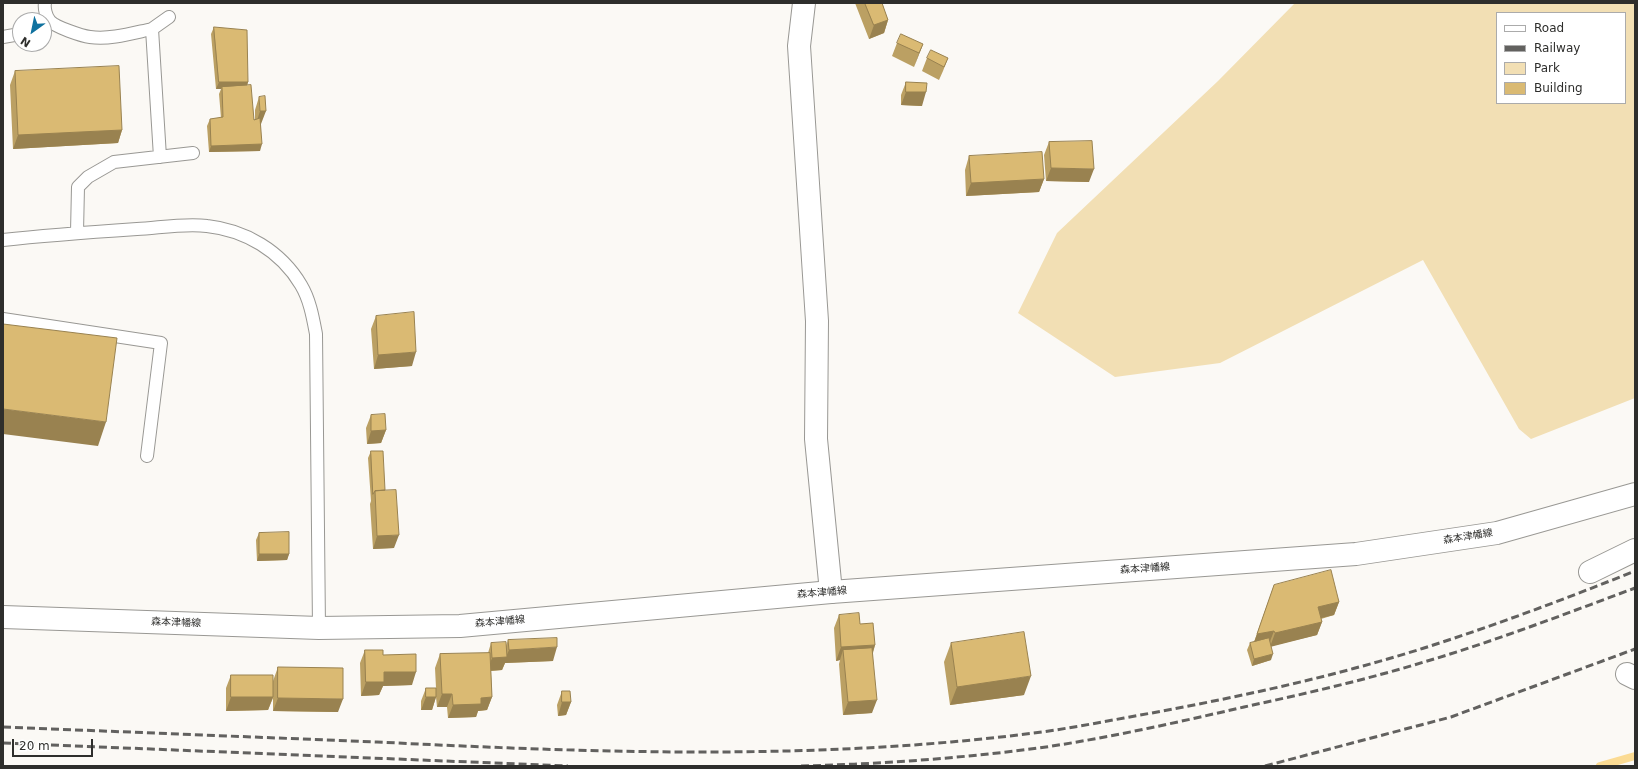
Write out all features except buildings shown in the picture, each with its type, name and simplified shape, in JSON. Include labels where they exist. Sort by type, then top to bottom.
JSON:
[{"type":"main road","points":[[804,3],[799,46],[817,321],[816,439],[831,592]]},
{"type":"main road","name":"森本津幡線","points":[[3,617],[319,628],[460,626],[831,592],[1356,554],[1497,533],[1635,494]]},
{"type":"main road","points":[[1590,572],[1635,550]]},
{"type":"lane","points":[[52,24],[90,38],[109,37],[152,29],[169,17]]},
{"type":"lane","points":[[152,29],[160,157]]},
{"type":"lane","points":[[77,232],[78,187],[88,177],[114,162],[193,152]]},
{"type":"lane","points":[[3,240],[77,232],[206,226],[236,231],[266,247],[287,266],[301,285],[311,309],[316,334],[319,628]]},
{"type":"lane","points":[[3,319],[161,343],[147,456]]},
{"type":"green space","points":[[1295,3],[1635,3],[1635,398],[1531,439],[1519,429],[1423,260],[1220,363],[1115,377],[1018,313],[1057,233],[1218,81]]},
{"type":"waterway","points":[[1600,766],[1635,756]]},
{"type":"railway","points":[[3,727],[460,746],[627,751],[793,751],[959,741],[1042,732],[1083,725],[1200,704],[1313,679],[1387,659],[1451,639],[1583,592],[1635,571]]},
{"type":"railway","points":[[801,766],[924,760],[1016,751],[1096,739],[1170,724],[1312,692],[1402,669],[1504,636],[1635,588]]},
{"type":"railway","points":[[1265,766],[1451,717],[1635,649]]},
{"type":"railway","points":[[3,743],[568,766]]}]
